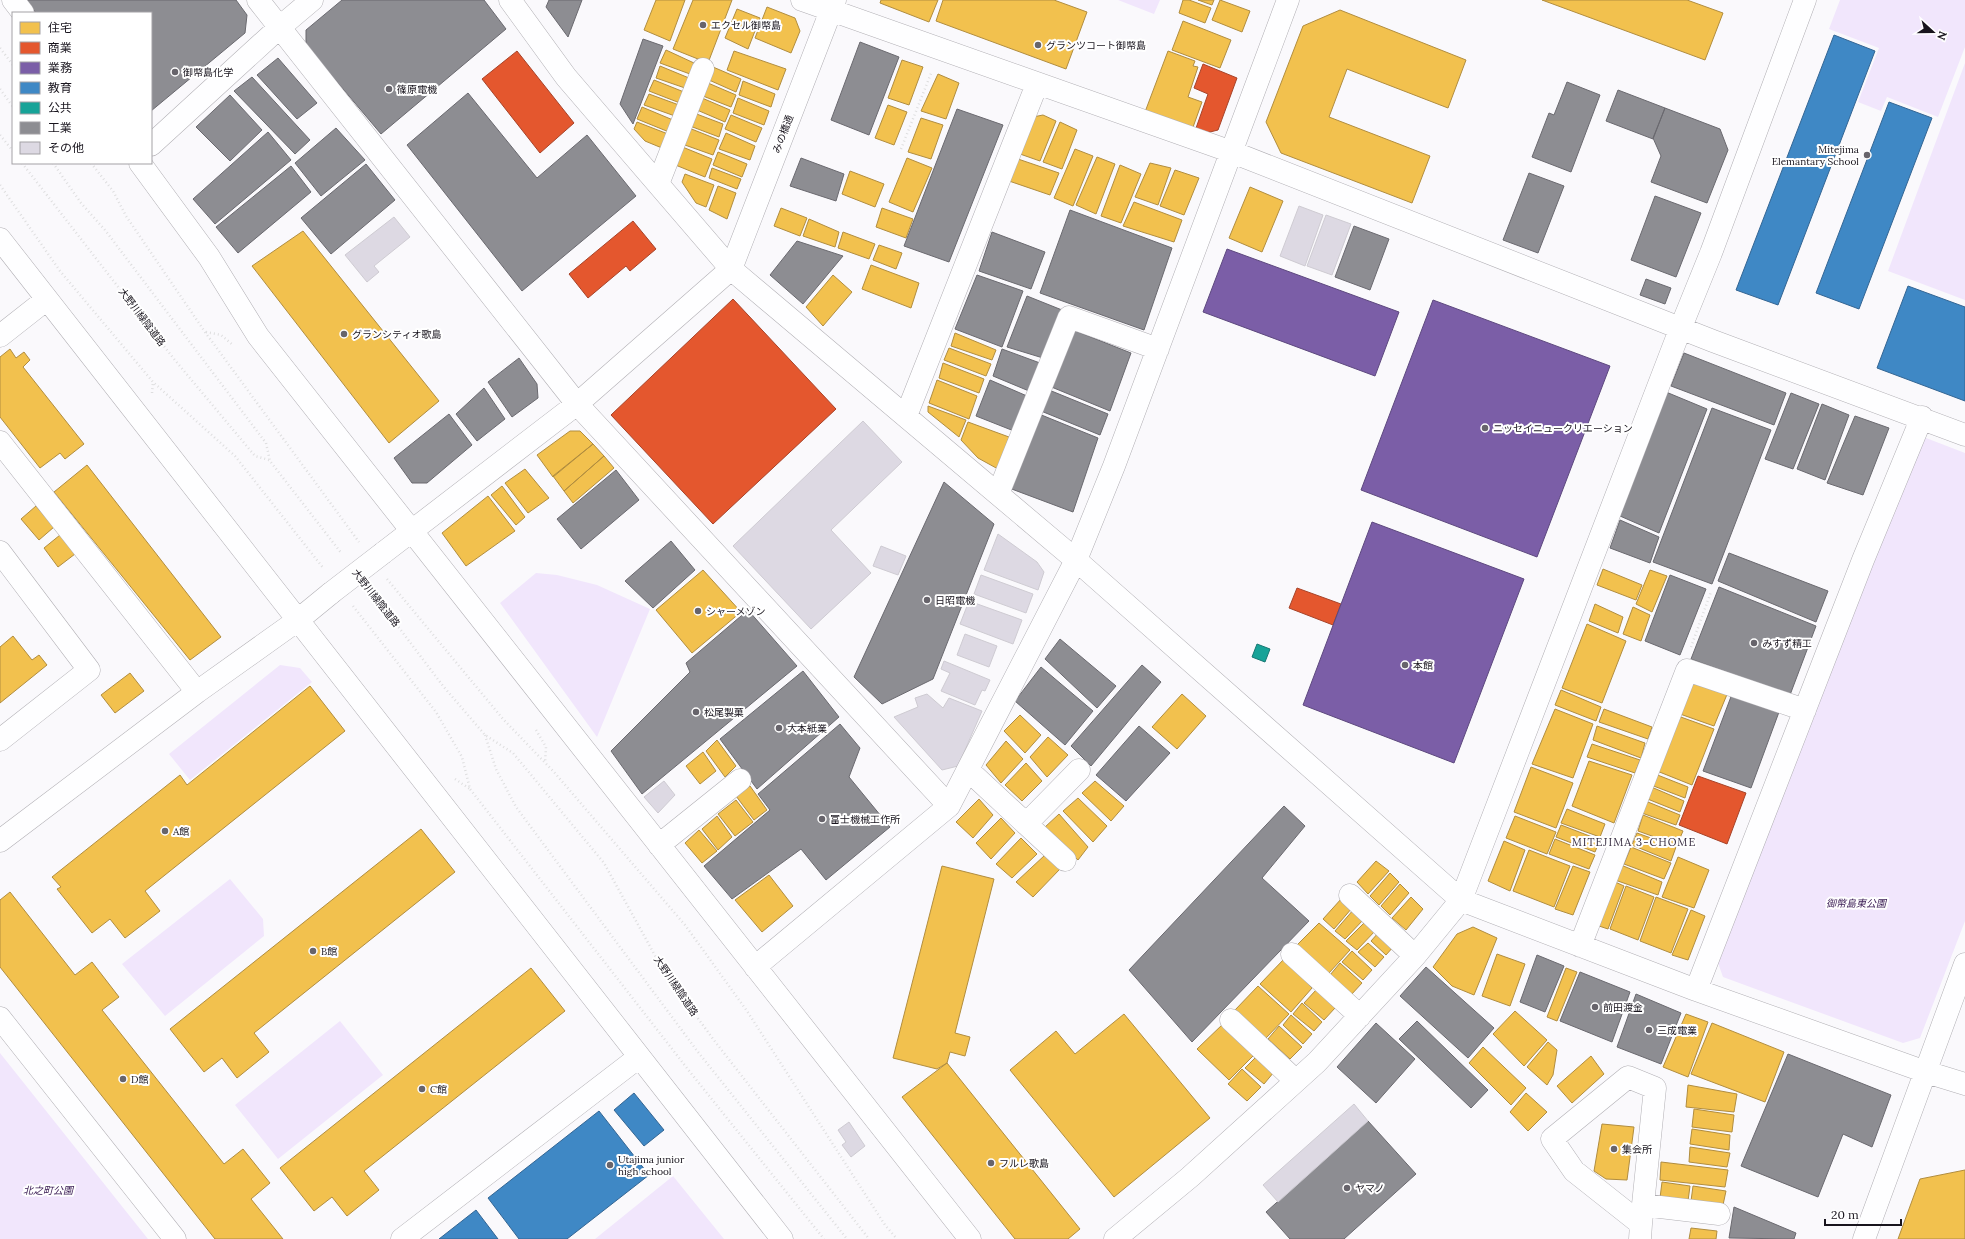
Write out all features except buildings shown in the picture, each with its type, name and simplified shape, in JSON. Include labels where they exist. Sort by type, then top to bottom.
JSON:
[{"type":"street","points":[[13,0],[22,12]]},
{"type":"street","points":[[258,0],[577,404],[950,806]]},
{"type":"street","points":[[152,144],[280,27],[312,0]]},
{"type":"street","points":[[510,0],[566,77],[732,269],[1076,560],[1461,900],[1696,990],[1926,1072],[1965,1084]]},
{"type":"street","points":[[802,0],[833,5],[941,50],[1232,152],[1681,327],[1713,341],[1922,417],[1965,435]]},
{"type":"street","points":[[755,967],[950,806],[1076,560],[1158,349],[1288,0]]},
{"type":"street","points":[[1115,1239],[1190,1177],[1317,1062],[1415,956],[1461,900],[1681,327],[1711,253],[1805,0]]},
{"type":"street","name":"みの橋通","points":[[732,269],[833,5]]},
{"type":"street","points":[[658,184],[703,69]]},
{"type":"street","points":[[906,416],[1036,84]]},
{"type":"street","points":[[141,164],[209,257],[258,336],[970,1239]]},
{"type":"street","points":[[4,253],[47,299],[782,1239]]},
{"type":"street","points":[[0,841],[196,692],[298,620],[336,589],[373,550],[412,530],[577,404],[732,269]]},
{"type":"street","points":[[0,336],[47,299]]},
{"type":"street","points":[[998,494],[1069,317],[1158,349]]},
{"type":"street","points":[[1696,990],[1863,560],[1922,417]]},
{"type":"street","points":[[0,442],[7,464],[196,692]]},
{"type":"street","points":[[0,552],[89,670],[0,740]]},
{"type":"street","points":[[1580,946],[1687,670],[1805,710]]},
{"type":"street","points":[[968,770],[1065,860]]},
{"type":"street","points":[[1026,824],[1079,770]]},
{"type":"street","points":[[659,845],[740,780]]},
{"type":"street","points":[[1350,895],[1415,956]]},
{"type":"street","points":[[1292,954],[1360,1016]]},
{"type":"street","points":[[1864,1239],[1965,964]]},
{"type":"street","points":[[0,1018],[175,1239]]},
{"type":"street","points":[[1231,1020],[1296,1081]]},
{"type":"street","points":[[402,1239],[639,1057]]},
{"type":"street","points":[[1641,1223],[1655,1088],[1628,1077],[1552,1139],[1574,1171],[1641,1223],[1720,1214]]},
{"type":"path","points":[[0,48],[12,64]]},
{"type":"path","points":[[901,149],[941,50]]},
{"type":"path","points":[[0,89],[12,106]]},
{"type":"path","points":[[0,135],[12,150]]},
{"type":"path","name":"大野川緑陰道路","points":[[23,164],[174,359],[255,456],[270,460]]},
{"type":"path","name":"大野川緑陰道路","points":[[54,164],[81,203],[105,230],[266,443],[270,460],[347,561]]},
{"type":"path","points":[[92,164],[112,190],[126,216],[205,332],[373,550]]},
{"type":"path","points":[[0,185],[60,271],[153,382],[235,456],[336,589],[436,712],[462,757],[470,789],[690,1072],[824,1239]]},
{"type":"path","points":[[386,577],[503,719],[554,772],[685,925],[747,1011],[880,1218],[897,1239]]},
{"type":"path","name":"大野川緑陰道路","points":[[371,592],[444,686],[485,735],[513,753],[604,863],[663,970],[713,1039],[868,1239]]},
{"type":"path","points":[[1687,670],[1686,661],[1711,592]]},
{"type":"path","name":"大野川緑陰道路","points":[[485,735],[496,769],[516,807],[698,1052],[847,1239]]},
{"type":"green space","points":[[1118,0],[1160,0],[1154,14]]},
{"type":"green space","points":[[1840,0],[1965,0],[1965,47],[1938,117],[1887,97],[1881,111],[1858,102],[1879,48],[1829,29]]},
{"type":"green space","points":[[1965,63],[1965,300],[1888,271]]},
{"type":"green space","name":"御幣島東公園","points":[[1926,438],[1965,453],[1965,921],[1920,1038],[1903,1043],[1723,977],[1718,963],[1912,449]]},
{"type":"green space","points":[[536,573],[557,575],[597,585],[650,609],[597,737],[500,603]]},
{"type":"green space","points":[[280,665],[300,668],[312,682],[190,780],[169,754]]},
{"type":"green space","points":[[230,879],[263,919],[264,936],[165,1016],[122,964]]},
{"type":"green space","points":[[340,1021],[383,1075],[278,1159],[235,1105]]},
{"type":"green space","name":"北之町公園","points":[[0,1053],[148,1239],[0,1239]]},
{"type":"green space","points":[[673,1176],[724,1239],[595,1239]]},
{"type":"place","name":"エクセル御幣島","points":[[703,25]]},
{"type":"place","name":"グランツコート御幣島","points":[[1038,45]]},
{"type":"place","name":"御幣島化学","points":[[175,72]]},
{"type":"place","name":"篠原電機","points":[[389,89]]},
{"type":"place","name":"Mitejima Elemantary School","points":[[1867,155]]},
{"type":"place","name":"グランシティオ歌島","points":[[344,334]]},
{"type":"place","name":"ニッセイニュークリエーション","points":[[1485,428]]},
{"type":"place","name":"日昭電機","points":[[927,600]]},
{"type":"place","name":"シャーメゾン","points":[[698,611]]},
{"type":"place","name":"みすず精工","points":[[1754,643]]},
{"type":"place","name":"本館","points":[[1405,665]]},
{"type":"place","name":"松尾製菓","points":[[696,712]]},
{"type":"place","name":"大本紙業","points":[[779,728]]},
{"type":"place","name":"富士機械工作所","points":[[822,819]]},
{"type":"place","name":"A館","points":[[165,831]]},
{"type":"place","name":"B館","points":[[313,951]]},
{"type":"place","name":"前田渡金","points":[[1595,1007]]},
{"type":"place","name":"三成電業","points":[[1649,1030]]},
{"type":"place","name":"D館","points":[[123,1079]]},
{"type":"place","name":"C館","points":[[422,1089]]},
{"type":"place","name":"集会所","points":[[1614,1149]]},
{"type":"place","name":"フルレ歌島","points":[[991,1163]]},
{"type":"place","name":"Utajima junior high school","points":[[610,1165]]},
{"type":"place","name":"ヤマノ","points":[[1347,1188]]},
{"type":"district","name":"MITEJIMA 3-CHOME","points":[[1634,842]]}]
